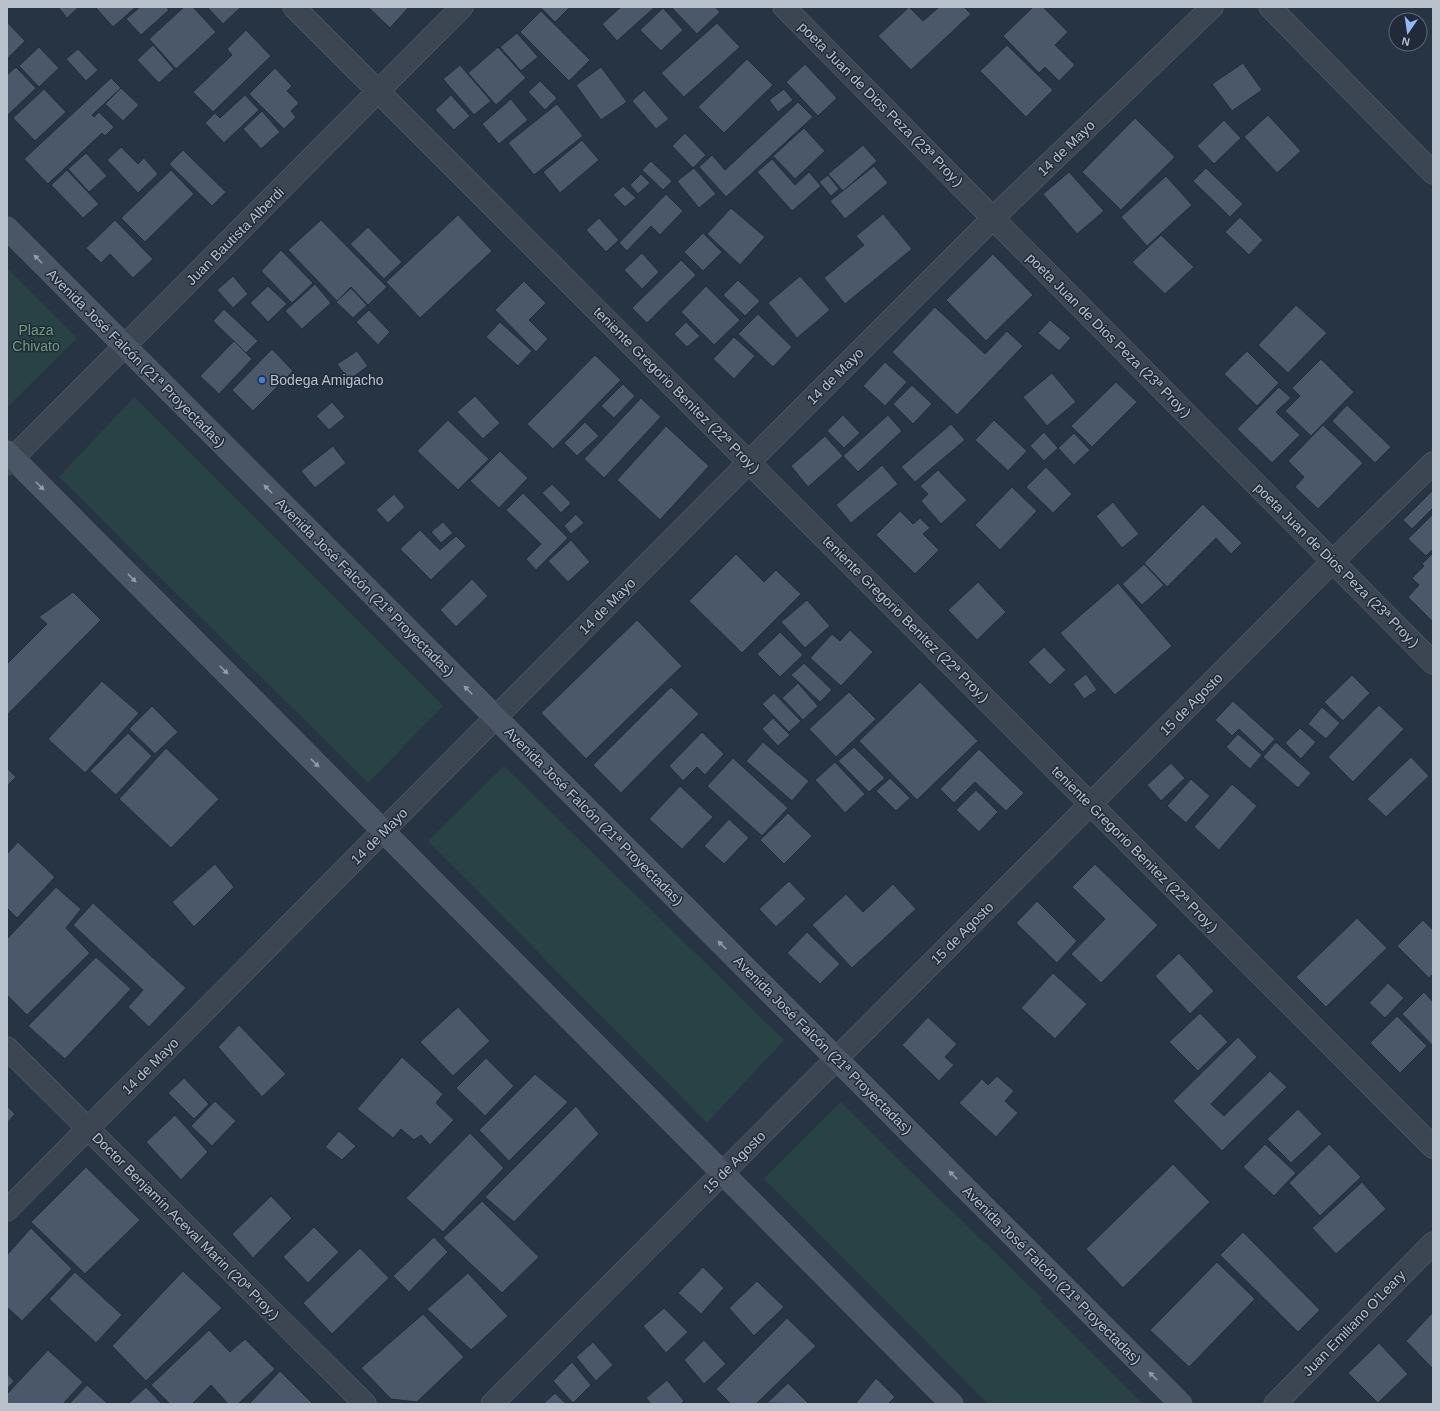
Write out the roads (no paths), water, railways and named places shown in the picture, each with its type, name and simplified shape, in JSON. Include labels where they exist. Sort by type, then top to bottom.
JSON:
[{"type":"main road","name":"Avenida José Falcón (21ª Proyectadas)","points":[[7,228],[1181,1404]]},
{"type":"main road","points":[[9,458],[384,831],[952,1404]]},
{"type":"street","name":"teniente Gregorio Benitez (22ª Proy.)","points":[[294,7],[1433,1147]]},
{"type":"street","name":"Juan Bautista Alberdi","points":[[9,458],[125,346],[462,7]]},
{"type":"street","name":"poeta Juan de Dios Peza (23ª Proy.)","points":[[784,7],[1433,663]]},
{"type":"street","name":"14 de Mayo","points":[[7,1210],[993,218],[1212,7]]},
{"type":"street","points":[[1270,7],[1433,173]]},
{"type":"street","name":"15 de Agosto","points":[[492,1404],[1333,561],[1433,463]]},
{"type":"street","name":"Doctor Benjamín Aceval Marin (20ª Proy.)","points":[[7,1048],[365,1404]]},
{"type":"street","name":"Juan Emiliano O'Leary","points":[[1275,1404],[1433,1242]]},
{"type":"place","name":"Bodega Amigacho","points":[[262,380]]},
{"type":"park label","name":"Plaza Chivato","points":[[36,338]]}]
